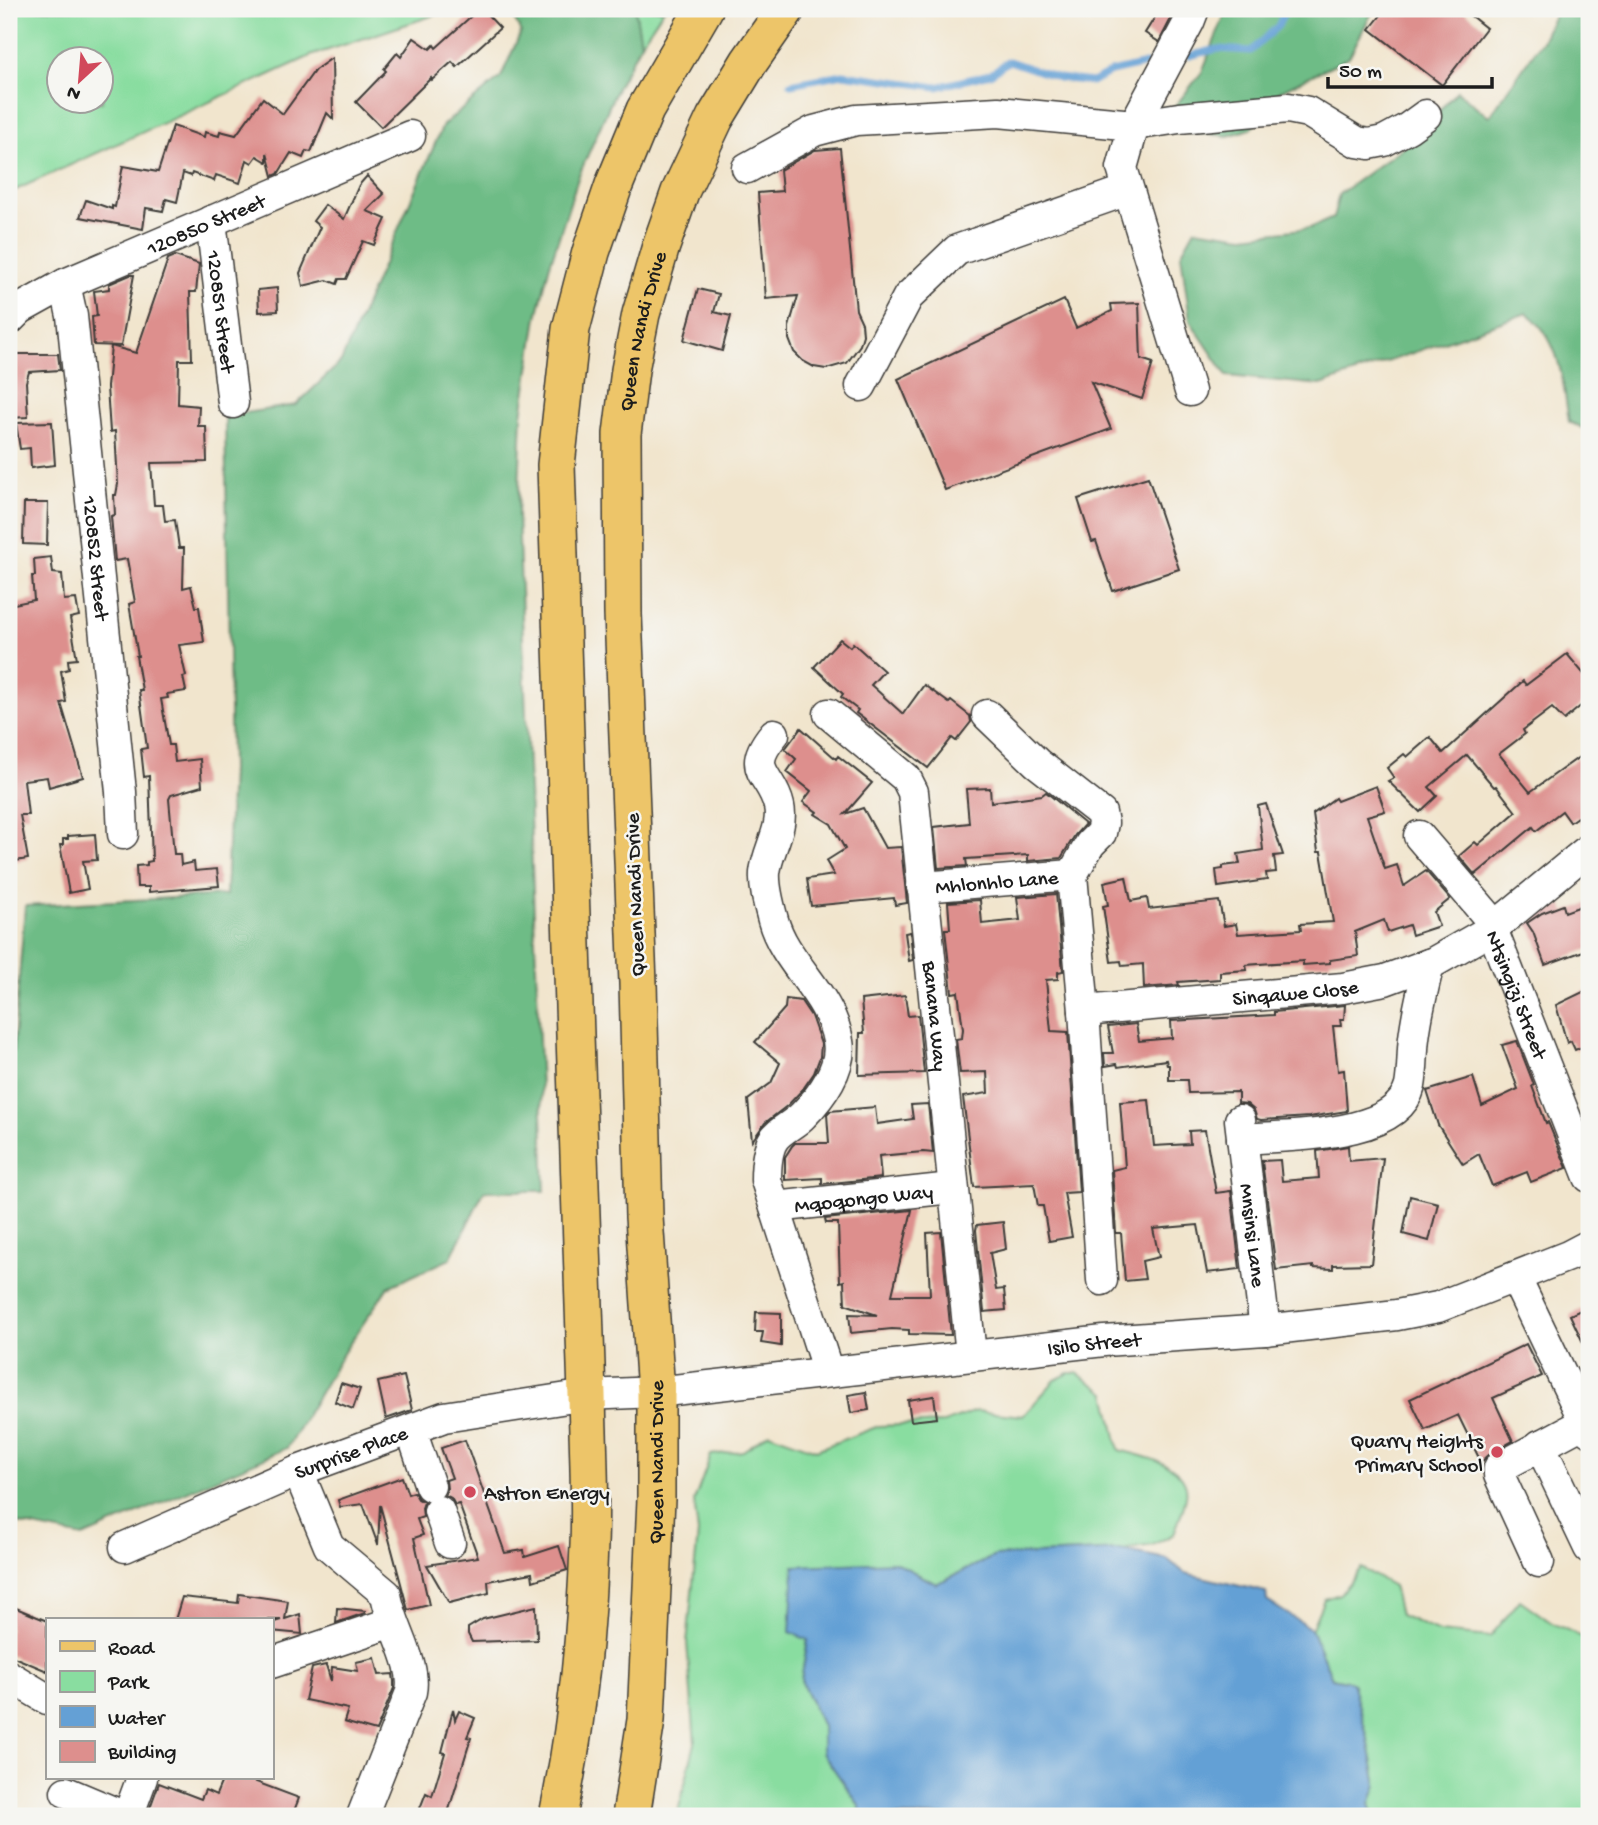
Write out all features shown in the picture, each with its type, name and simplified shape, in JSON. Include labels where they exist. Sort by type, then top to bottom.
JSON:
[{"type":"main road","points":[[558,1816],[569,1761],[590,1543],[556,466],[558,432],[571,329],[591,252],[645,110],[704,9]]},
{"type":"main road","name":"Queen Nandi Drive","points":[[631,1816],[646,1720],[656,1499],[656,1392],[644,1217],[625,654],[622,434],[640,314],[680,192],[715,118],[786,9]]},
{"type":"street","points":[[1190,391],[1122,168],[1134,125],[1194,9]]},
{"type":"street","points":[[747,168],[814,131],[856,120],[998,112],[1134,125],[1288,108],[1308,112],[1357,142],[1369,144],[1396,135],[1426,115]]},
{"type":"street","name":"120850 Street","points":[[9,320],[20,309],[65,284],[410,136]]},
{"type":"street","points":[[861,386],[908,297],[957,250],[1128,190]]},
{"type":"street","name":"120851 Street","points":[[211,221],[233,403]]},
{"type":"street","name":"120852 Street","points":[[65,284],[72,316],[121,792],[122,834]]},
{"type":"street","name":"Banana Way","points":[[829,715],[899,772],[911,786],[915,800],[952,1188],[971,1355]]},
{"type":"street","points":[[987,715],[1037,763],[1101,813],[1101,833],[1090,844],[1072,875],[1102,1280]]},
{"type":"street","points":[[774,734],[765,745],[760,762],[762,774],[776,798],[779,810],[778,825],[765,873],[766,894],[782,941],[826,1006],[834,1022],[839,1045],[833,1074],[803,1115],[774,1139],[766,1161],[765,1180],[828,1372]]},
{"type":"street","points":[[1419,836],[1494,928]]},
{"type":"street","name":"Ntsingizi Street","points":[[1589,849],[1494,928],[1589,1177]]},
{"type":"street","name":"Mhlonhlo Lane","points":[[922,887],[1072,875]]},
{"type":"street","name":"Sinqawe Close","points":[[1084,1011],[1343,988],[1385,980],[1429,964],[1494,928]]},
{"type":"street","name":"Mnsinsi Lane","points":[[1265,1330],[1241,1129],[1349,1130],[1390,1114],[1404,1098],[1409,1087],[1414,1037],[1429,964]]},
{"type":"street","name":"Mqoqongo Way","points":[[775,1207],[952,1188]]},
{"type":"street","name":"Isilo Street","points":[[587,1395],[656,1392],[1104,1341],[1265,1330],[1397,1315],[1438,1307],[1568,1256],[1589,1245]]},
{"type":"street","points":[[1515,1277],[1587,1426],[1540,1445],[1500,1466],[1498,1472],[1539,1562]]},
{"type":"street","name":"Surprise Place","points":[[125,1547],[298,1471],[444,1416],[587,1395]]},
{"type":"street","points":[[411,1430],[450,1543]]},
{"type":"street","points":[[1540,1445],[1589,1548]]},
{"type":"street","points":[[298,1471],[329,1546],[386,1594],[411,1672],[413,1685],[362,1816]]},
{"type":"street","points":[[273,1661],[393,1622]]},
{"type":"street","points":[[9,1676],[46,1698]]},
{"type":"street","points":[[66,1792],[126,1816],[141,1780]]},
{"type":"green space","points":[[9,9],[453,9],[313,55],[9,193]]},
{"type":"green space","points":[[509,9],[635,9],[641,43],[618,86],[579,175],[549,268],[537,317],[522,415],[518,514],[545,1191],[484,1191],[450,1259],[388,1287],[344,1352],[287,1448],[83,1537],[9,1522],[9,1056],[13,1051],[25,906],[226,895],[231,768],[225,416],[296,405],[341,362],[443,125],[501,77],[521,32]]},
{"type":"green space","points":[[635,9],[664,9],[641,43]]},
{"type":"green space","points":[[1227,9],[1374,9],[1349,57],[1280,91],[1251,129],[1228,136],[1180,131],[1173,109],[1202,72]]},
{"type":"green space","points":[[1557,9],[1589,9],[1589,431],[1569,422],[1562,377],[1554,349],[1538,324],[1527,313],[1321,385],[1227,376],[1190,321],[1181,254],[1195,229],[1244,236],[1310,228],[1333,218],[1339,194],[1413,140],[1457,91],[1489,117],[1543,39]]},
{"type":"green space","points":[[1069,1373],[1077,1373],[1106,1393],[1119,1450],[1163,1463],[1181,1477],[1186,1486],[1186,1497],[1174,1534],[1153,1545],[1121,1550],[995,1556],[936,1584],[895,1562],[808,1639],[801,1680],[822,1726],[822,1752],[859,1805],[862,1816],[677,1816],[695,1743],[687,1643],[698,1533],[694,1501],[711,1455],[743,1451],[769,1433],[816,1450],[879,1426],[944,1423],[976,1411],[1023,1416],[1055,1380]]},
{"type":"green space","points":[[1361,1568],[1393,1586],[1400,1615],[1439,1632],[1490,1637],[1520,1600],[1552,1623],[1589,1640],[1589,1816],[1374,1816],[1370,1804],[1377,1785],[1368,1739],[1352,1682],[1332,1678],[1311,1630],[1324,1599],[1340,1594]]},
{"type":"water","points":[[1121,1550],[1167,1559],[1185,1573],[1266,1592],[1267,1601],[1311,1629],[1332,1678],[1352,1682],[1368,1739],[1377,1785],[1370,1804],[1374,1816],[862,1816],[859,1805],[822,1752],[822,1726],[801,1680],[808,1640],[790,1632],[794,1566],[895,1562],[936,1584],[995,1556]]},
{"type":"building","points":[[479,9],[500,28],[457,67],[452,62],[432,80],[431,78],[381,127],[356,102],[386,71],[384,69],[397,53],[401,57],[414,38],[430,49],[434,45],[436,48]]},
{"type":"building","points":[[1160,9],[1174,13],[1159,42],[1145,33]]},
{"type":"building","points":[[1386,9],[1462,9],[1486,28],[1442,85],[1370,29]]},
{"type":"building","points":[[332,58],[333,119],[327,113],[311,152],[306,151],[303,158],[291,153],[278,174],[273,176],[267,153],[267,162],[257,156],[252,163],[247,160],[240,183],[216,175],[214,181],[192,173],[191,176],[183,173],[177,202],[166,199],[163,211],[146,208],[143,229],[80,217],[86,200],[112,209],[112,206],[115,207],[123,166],[158,172],[173,126],[204,137],[205,132],[219,136],[220,131],[236,135],[263,98],[283,114],[315,70]]},
{"type":"building","points":[[840,148],[856,310],[862,323],[863,335],[860,345],[847,363],[826,369],[803,361],[794,352],[789,339],[789,327],[798,296],[766,299],[758,193],[782,191],[780,170],[815,150]]},
{"type":"building","points":[[367,176],[384,194],[367,211],[386,219],[374,245],[363,241],[346,279],[339,279],[337,284],[327,280],[303,286],[300,273],[320,227],[313,221],[325,205],[344,219],[359,185]]},
{"type":"building","points":[[175,256],[199,264],[196,292],[190,292],[192,360],[179,360],[178,404],[199,406],[198,426],[206,426],[207,462],[151,463],[154,505],[163,505],[165,521],[175,520],[179,548],[184,548],[183,588],[191,586],[196,607],[199,607],[204,642],[179,645],[186,676],[183,677],[186,691],[167,694],[168,698],[161,699],[169,745],[173,745],[175,762],[200,759],[202,786],[171,795],[169,799],[174,854],[180,854],[181,865],[194,862],[195,871],[217,869],[219,886],[149,892],[149,887],[137,887],[136,866],[147,865],[147,862],[152,861],[149,776],[144,777],[141,749],[147,748],[139,690],[142,690],[129,604],[135,602],[127,559],[115,561],[111,516],[115,515],[114,495],[118,484],[115,431],[110,432],[107,387],[111,346],[136,353],[168,259]]},
{"type":"building","points":[[134,275],[121,346],[94,345],[92,317],[97,316],[94,291],[109,289],[109,284]]},
{"type":"building","points":[[277,288],[278,311],[259,312],[258,290]]},
{"type":"building","points":[[698,289],[719,294],[714,312],[731,316],[722,351],[684,340]]},
{"type":"building","points":[[1064,300],[1076,328],[1112,311],[1111,304],[1139,303],[1141,359],[1153,363],[1142,399],[1091,382],[1111,429],[945,490],[898,379]]},
{"type":"building","points":[[9,354],[58,354],[60,370],[29,372],[26,382],[28,417],[9,418]]},
{"type":"building","points":[[52,422],[55,465],[31,468],[30,448],[20,449],[16,423]]},
{"type":"building","points":[[1148,477],[1179,569],[1113,591],[1096,541],[1092,542],[1078,499]]},
{"type":"building","points":[[24,503],[48,503],[47,545],[23,544]]},
{"type":"building","points":[[51,557],[53,573],[62,574],[64,600],[76,599],[79,616],[70,618],[77,659],[68,660],[69,669],[61,671],[66,702],[61,703],[83,777],[49,787],[47,777],[24,780],[28,815],[20,815],[28,859],[9,862],[9,605],[34,600],[34,559]]},
{"type":"building","points":[[840,639],[850,647],[853,643],[884,671],[871,685],[903,714],[924,685],[970,716],[971,722],[956,741],[952,738],[928,768],[856,713],[858,710],[841,697],[843,694],[814,667]]},
{"type":"building","points":[[1567,654],[1589,680],[1589,699],[1564,720],[1552,708],[1523,730],[1525,734],[1499,754],[1530,792],[1589,750],[1589,831],[1577,817],[1570,822],[1562,811],[1536,831],[1533,827],[1475,875],[1459,856],[1475,842],[1478,845],[1516,812],[1496,786],[1494,787],[1467,755],[1429,787],[1437,796],[1420,812],[1388,781],[1394,778],[1387,768],[1404,754],[1407,757],[1430,737],[1443,753],[1523,681],[1526,685]]},
{"type":"building","points":[[801,728],[836,759],[838,756],[872,783],[845,814],[863,808],[885,848],[901,847],[907,903],[895,905],[894,898],[811,906],[807,879],[834,875],[826,861],[845,849],[831,824],[803,802],[811,791],[787,772],[796,759],[785,749]]},
{"type":"building","points":[[1376,786],[1385,811],[1367,816],[1385,869],[1397,865],[1404,886],[1426,871],[1450,899],[1434,912],[1439,926],[1412,935],[1409,925],[1388,932],[1384,920],[1355,932],[1358,956],[1330,960],[1330,963],[1303,965],[1303,961],[1246,965],[1247,970],[1220,972],[1220,979],[1178,982],[1179,985],[1144,988],[1143,964],[1122,966],[1121,961],[1111,962],[1103,906],[1108,905],[1104,882],[1126,877],[1131,901],[1147,898],[1149,909],[1219,901],[1224,926],[1236,924],[1238,934],[1301,930],[1300,924],[1333,922],[1313,814],[1335,798],[1337,801]]},
{"type":"building","points":[[990,788],[991,802],[1042,795],[1046,792],[1085,824],[1061,858],[1028,861],[1028,855],[966,859],[967,866],[938,868],[934,827],[969,823],[966,789]]},
{"type":"building","points":[[1266,804],[1283,855],[1274,856],[1276,872],[1266,873],[1267,880],[1218,887],[1216,870],[1223,869],[1223,866],[1240,864],[1238,854],[1263,850],[1258,806]]},
{"type":"building","points":[[95,834],[97,860],[83,861],[88,889],[69,893],[60,845],[63,845],[63,839],[68,839],[68,836]]},
{"type":"building","points":[[1056,894],[1063,971],[1058,972],[1058,979],[1046,980],[1051,1031],[1068,1032],[1079,1192],[1064,1193],[1072,1237],[1049,1241],[1043,1206],[1038,1206],[1034,1184],[974,1187],[963,1097],[988,1093],[987,1072],[960,1073],[956,1039],[962,1038],[963,1029],[958,992],[952,993],[945,929],[950,929],[948,902],[980,900],[982,924],[1020,920],[1017,897]]},
{"type":"building","points":[[1589,903],[1589,949],[1545,965],[1527,923],[1542,913],[1563,905],[1565,912]]},
{"type":"building","points":[[910,932],[913,960],[909,961],[905,933]]},
{"type":"building","points":[[1589,989],[1589,1044],[1575,1050],[1571,1041],[1567,1043],[1556,1005]]},
{"type":"building","points":[[905,995],[908,1016],[918,1015],[924,1073],[859,1075],[860,1033],[864,1033],[861,1000]]},
{"type":"building","points":[[786,999],[801,1001],[811,1016],[821,1044],[820,1057],[814,1073],[803,1089],[765,1123],[752,1141],[748,1100],[771,1083],[780,1063],[755,1042],[785,1008]]},
{"type":"building","points":[[1345,1005],[1344,1019],[1340,1019],[1341,1026],[1333,1026],[1338,1071],[1344,1070],[1347,1111],[1261,1120],[1257,1119],[1254,1110],[1247,1104],[1238,1103],[1238,1092],[1188,1093],[1187,1080],[1169,1080],[1169,1065],[1166,1060],[1118,1067],[1117,1064],[1105,1066],[1104,1053],[1113,1053],[1108,1027],[1136,1024],[1139,1041],[1172,1038],[1171,1021],[1274,1015],[1274,1012]]},
{"type":"building","points":[[1517,1041],[1546,1123],[1548,1122],[1567,1168],[1531,1182],[1527,1172],[1492,1186],[1479,1154],[1463,1164],[1438,1125],[1427,1091],[1473,1077],[1482,1106],[1518,1089],[1502,1045]]},
{"type":"building","points":[[1149,1100],[1154,1146],[1190,1144],[1189,1131],[1205,1130],[1216,1193],[1231,1191],[1240,1269],[1207,1273],[1198,1225],[1153,1229],[1159,1257],[1142,1261],[1145,1279],[1125,1281],[1121,1233],[1116,1233],[1112,1170],[1125,1167],[1120,1102]]},
{"type":"building","points":[[928,1104],[933,1153],[879,1156],[881,1178],[822,1184],[822,1178],[785,1180],[785,1157],[795,1143],[829,1143],[827,1114],[830,1111],[875,1107],[877,1124],[913,1119],[911,1105]]},
{"type":"building","points":[[1348,1146],[1349,1161],[1383,1158],[1371,1264],[1333,1265],[1333,1269],[1313,1266],[1276,1270],[1262,1161],[1280,1160],[1282,1181],[1319,1178],[1317,1151]]},
{"type":"building","points":[[1410,1196],[1438,1203],[1429,1241],[1403,1234]]},
{"type":"building","points":[[912,1210],[892,1295],[930,1295],[927,1233],[941,1232],[951,1335],[909,1334],[909,1330],[892,1329],[851,1333],[849,1314],[877,1315],[845,1304],[844,1281],[840,1282],[838,1223],[826,1223],[825,1219]]},
{"type":"building","points":[[1003,1222],[1006,1249],[990,1253],[996,1290],[1004,1289],[1006,1310],[984,1312],[977,1225]]},
{"type":"building","points":[[1589,1306],[1589,1355],[1570,1315]]},
{"type":"building","points":[[756,1312],[781,1313],[781,1346],[761,1343],[763,1332],[755,1332]]},
{"type":"building","points":[[1526,1344],[1542,1376],[1493,1398],[1513,1441],[1481,1462],[1458,1415],[1425,1430],[1410,1399]]},
{"type":"building","points":[[404,1376],[412,1410],[386,1419],[378,1382]]},
{"type":"building","points":[[341,1383],[360,1389],[353,1409],[335,1402]]},
{"type":"building","points":[[866,1392],[869,1410],[851,1413],[848,1395]]},
{"type":"building","points":[[934,1396],[937,1418],[911,1421],[908,1400]]},
{"type":"building","points":[[465,1440],[505,1553],[524,1550],[525,1557],[559,1546],[567,1570],[533,1581],[532,1573],[488,1581],[489,1593],[449,1603],[427,1565],[478,1557],[459,1504],[455,1505],[451,1498],[445,1495],[446,1480],[452,1478],[441,1448]]},
{"type":"building","points":[[402,1477],[408,1494],[414,1492],[418,1499],[424,1502],[423,1517],[417,1519],[423,1535],[414,1538],[429,1605],[408,1610],[380,1505],[378,1545],[363,1504],[340,1507],[338,1500]]},
{"type":"building","points":[[239,1594],[288,1601],[285,1619],[300,1614],[302,1634],[273,1631],[273,1622],[281,1620],[273,1618],[176,1618],[182,1597],[238,1603]]},
{"type":"building","points":[[9,1605],[46,1621],[46,1671],[9,1655]]},
{"type":"building","points":[[536,1606],[537,1640],[472,1642],[468,1634],[468,1628],[483,1619]]},
{"type":"building","points":[[337,1608],[365,1611],[365,1613],[336,1623]]},
{"type":"building","points":[[375,1658],[379,1675],[393,1674],[394,1681],[394,1688],[376,1731],[344,1722],[348,1709],[305,1700],[312,1668],[326,1665],[331,1681],[332,1667],[358,1671],[356,1662]]},
{"type":"building","points":[[453,1709],[455,1720],[459,1711],[475,1718],[467,1737],[471,1738],[447,1816],[417,1816],[426,1793],[432,1796],[445,1753],[442,1752]]},
{"type":"building","points":[[222,1780],[257,1780],[256,1782],[299,1798],[292,1816],[147,1816],[159,1783],[201,1799],[205,1790],[216,1795]]},
{"type":"waterway","points":[[1189,56],[1217,49],[1251,51],[1278,26],[1286,9]]},
{"type":"waterway","points":[[791,84],[843,74],[937,87],[990,74],[1009,61],[1059,78],[1092,82],[1111,72],[1146,64]]},
{"type":"place","name":"Quarry Heights Primary School","points":[[1497,1452]]},
{"type":"place","name":"Astron Energy","points":[[470,1492]]}]
